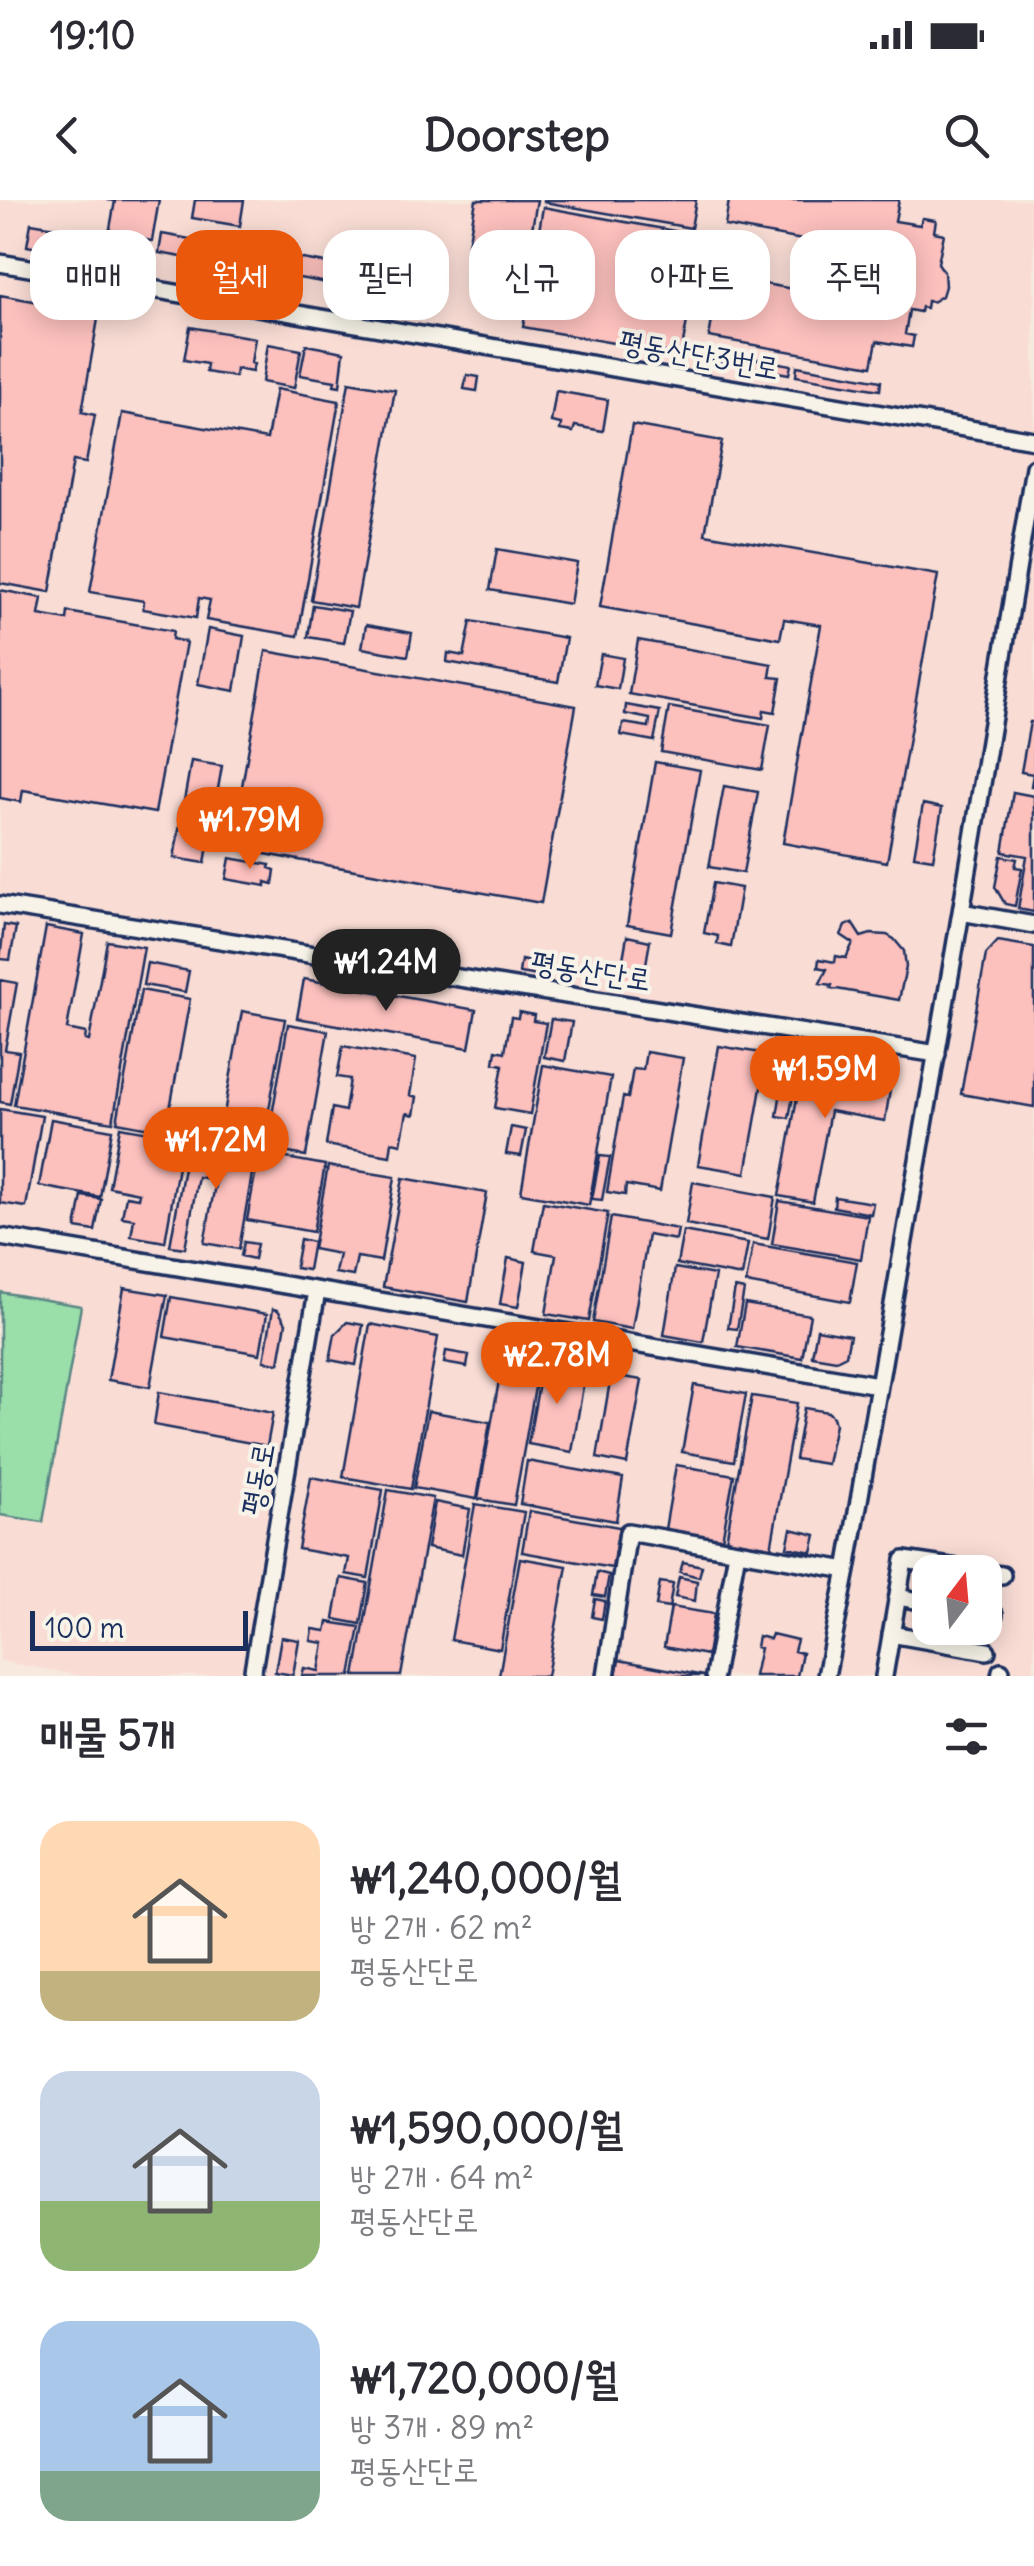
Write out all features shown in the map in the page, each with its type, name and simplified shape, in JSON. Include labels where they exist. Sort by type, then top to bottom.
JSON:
[{"type":"street","name":"평동산단3번로","points":[[0,263],[1034,440]]},
{"type":"street","points":[[826,1676],[962,912],[1034,467]]},
{"type":"street","name":"평동산단로","points":[[0,905],[937,1054]]},
{"type":"street","points":[[962,912],[1034,925]]},
{"type":"street","points":[[0,1237],[878,1386]]},
{"type":"street","name":"평동로","points":[[252,1676],[317,1291]]},
{"type":"street","points":[[606,1676],[628,1532],[847,1570]]},
{"type":"street","points":[[714,1676],[737,1552]]},
{"type":"street","points":[[902,1676],[884,1674],[904,1560],[912,1561]]},
{"type":"street","points":[[898,1597],[912,1600]]},
{"type":"street","points":[[891,1634],[987,1650]]},
{"type":"shaded area","points":[[0,200],[1034,200],[1034,1676],[82,1676],[0,1661]]},
{"type":"green space","points":[[0,1292],[81,1306],[43,1522],[0,1515]]},
{"type":"building","points":[[107,200],[159,200],[154,230],[110,230],[115,201]]},
{"type":"building","points":[[195,200],[244,200],[240,226],[192,218]]},
{"type":"building","points":[[476,200],[537,200],[532,230],[471,230]]},
{"type":"building","points":[[544,200],[696,200],[691,228]]},
{"type":"building","points":[[729,200],[899,200],[895,221],[920,225],[922,218],[936,220],[934,232],[944,234],[938,263],[944,272],[945,286],[942,296],[927,301],[926,308],[916,311],[916,230],[790,230],[790,238],[770,234],[770,230],[725,226]]},
{"type":"building","points":[[543,207],[669,230],[615,230],[615,320],[687,320],[681,355],[523,327],[524,320],[595,320],[595,230],[539,230]]},
{"type":"building","points":[[31,223],[74,230],[30,230],[30,247],[27,246]]},
{"type":"building","points":[[162,234],[176,236],[176,256],[159,253]]},
{"type":"building","points":[[303,259],[323,263],[323,282],[303,279]]},
{"type":"building","points":[[770,285],[790,288],[790,320],[907,320],[905,334],[914,336],[912,347],[877,341],[872,366],[709,337],[712,320],[770,320]]},
{"type":"building","points":[[0,295],[30,300],[30,320],[98,320],[82,412],[95,415],[86,463],[73,461],[50,592],[0,583]]},
{"type":"building","points":[[190,327],[255,338],[252,372],[236,369],[235,377],[206,372],[207,364],[184,360]]},
{"type":"building","points":[[268,344],[301,350],[294,388],[262,382]]},
{"type":"building","points":[[306,345],[344,352],[340,386],[334,385],[335,381],[300,375]]},
{"type":"building","points":[[707,350],[791,365],[789,374],[705,359]]},
{"type":"building","points":[[797,366],[881,381],[880,390],[796,376]]},
{"type":"building","points":[[467,375],[479,377],[477,391],[464,389]]},
{"type":"building","points":[[349,382],[395,390],[356,608],[311,600]]},
{"type":"building","points":[[276,389],[339,401],[298,636],[206,620],[210,600],[199,598],[196,618],[143,609],[144,601],[90,592],[122,413],[267,439]]},
{"type":"building","points":[[556,391],[608,400],[603,431],[575,426],[573,432],[560,430],[561,424],[551,422]]},
{"type":"building","points":[[632,425],[722,441],[705,534],[938,575],[887,862],[783,843],[821,625],[784,619],[780,639],[600,607]]},
{"type":"building","points":[[497,549],[577,563],[570,604],[490,590]]},
{"type":"building","points":[[0,590],[42,598],[39,615],[67,620],[68,612],[173,631],[172,639],[186,642],[155,813],[23,790],[21,802],[0,798]]},
{"type":"building","points":[[313,605],[350,611],[344,643],[308,637]]},
{"type":"building","points":[[471,621],[566,638],[558,682],[447,662],[448,653],[464,656]]},
{"type":"building","points":[[366,625],[412,633],[408,656],[362,648]]},
{"type":"building","points":[[208,629],[244,636],[235,691],[198,684]]},
{"type":"building","points":[[638,640],[772,664],[770,677],[781,678],[775,712],[764,710],[763,718],[629,694]]},
{"type":"building","points":[[266,651],[576,706],[541,903],[231,848]]},
{"type":"building","points":[[601,654],[623,658],[618,689],[595,685]]},
{"type":"building","points":[[626,705],[660,711],[654,741],[621,735],[623,723],[649,727],[650,719],[625,714]]},
{"type":"building","points":[[669,707],[770,725],[762,770],[661,752]]},
{"type":"building","points":[[1030,722],[1034,722],[1034,786],[1033,774],[1021,772]]},
{"type":"building","points":[[191,761],[222,766],[205,863],[174,858]]},
{"type":"building","points":[[655,762],[700,770],[671,933],[627,925]]},
{"type":"building","points":[[724,786],[758,792],[743,873],[709,867]]},
{"type":"building","points":[[1013,792],[1034,796],[1034,912],[1018,909],[1027,856],[1003,852]]},
{"type":"building","points":[[923,804],[942,808],[933,859],[914,856]]},
{"type":"building","points":[[1001,856],[1017,859],[1015,867],[1022,868],[1015,906],[1005,904],[995,887]]},
{"type":"building","points":[[230,858],[270,865],[275,870],[273,884],[226,879]]},
{"type":"building","points":[[713,883],[741,888],[731,947],[717,944],[718,936],[704,933]]},
{"type":"building","points":[[852,923],[861,937],[887,935],[904,951],[906,967],[899,1000],[820,983],[827,969],[818,967],[819,959],[835,962],[836,956],[846,958],[853,943],[841,935],[845,926]]},
{"type":"building","points":[[4,925],[16,927],[10,960],[0,959]]},
{"type":"building","points":[[46,927],[84,934],[67,1029],[86,1033],[85,1040],[89,1041],[107,941],[144,947],[113,1122],[14,1105]]},
{"type":"building","points":[[627,936],[650,941],[642,987],[619,982]]},
{"type":"building","points":[[998,941],[1034,947],[1034,1107],[961,1094],[986,954]]},
{"type":"building","points":[[521,960],[540,964],[538,976],[519,973]]},
{"type":"building","points":[[147,963],[189,971],[185,992],[143,985]]},
{"type":"building","points":[[304,979],[476,1010],[469,1048],[297,1018]]},
{"type":"building","points":[[0,980],[17,983],[5,1050],[19,1052],[10,1104],[0,1102]]},
{"type":"building","points":[[141,990],[190,999],[166,1131],[117,1122]]},
{"type":"building","points":[[242,1011],[285,1019],[262,1149],[219,1142]]},
{"type":"building","points":[[519,1012],[534,1015],[533,1021],[546,1023],[530,1114],[495,1108],[503,1065],[494,1063],[496,1050],[505,1052],[511,1017],[518,1018]]},
{"type":"building","points":[[551,1019],[572,1022],[565,1061],[544,1057]]},
{"type":"building","points":[[288,1024],[328,1031],[306,1156],[266,1149]]},
{"type":"building","points":[[343,1046],[416,1059],[410,1095],[417,1097],[414,1115],[407,1113],[401,1144],[392,1142],[390,1156],[326,1145],[332,1108],[345,1111],[350,1079],[337,1077]]},
{"type":"building","points":[[719,1046],[767,1054],[746,1173],[698,1165]]},
{"type":"building","points":[[646,1052],[683,1058],[660,1191],[626,1185],[625,1195],[607,1192],[623,1097],[628,1098],[633,1069],[643,1070]]},
{"type":"building","points":[[543,1065],[611,1077],[589,1205],[521,1193]]},
{"type":"building","points":[[803,1065],[881,1079],[890,1090],[885,1121],[830,1111],[813,1202],[779,1196]]},
{"type":"building","points":[[785,1067],[798,1069],[789,1118],[777,1116]]},
{"type":"building","points":[[0,1109],[42,1116],[26,1207],[0,1203]]},
{"type":"building","points":[[51,1119],[112,1130],[100,1197],[39,1186]]},
{"type":"building","points":[[120,1127],[183,1138],[165,1242],[131,1236],[134,1219],[122,1217],[126,1196],[138,1198],[139,1193],[109,1187]]},
{"type":"building","points":[[511,1127],[526,1130],[521,1156],[506,1154]]},
{"type":"building","points":[[189,1139],[256,1151],[239,1249],[204,1243],[216,1180],[198,1177],[185,1248],[170,1246]]},
{"type":"building","points":[[259,1153],[325,1165],[313,1232],[247,1220]]},
{"type":"building","points":[[600,1156],[610,1157],[602,1200],[592,1199]]},
{"type":"building","points":[[328,1166],[395,1177],[381,1261],[357,1257],[353,1276],[335,1273],[339,1254],[313,1249]]},
{"type":"building","points":[[403,1178],[487,1193],[468,1302],[383,1287]]},
{"type":"building","points":[[693,1182],[775,1197],[768,1239],[686,1224]]},
{"type":"building","points":[[82,1196],[101,1199],[95,1231],[76,1228]]},
{"type":"building","points":[[835,1197],[873,1203],[871,1214],[834,1207]]},
{"type":"building","points":[[779,1201],[868,1216],[861,1259],[772,1244]]},
{"type":"building","points":[[543,1202],[608,1213],[589,1321],[546,1314],[556,1255],[534,1251]]},
{"type":"building","points":[[611,1217],[678,1229],[676,1240],[648,1235],[632,1329],[593,1322]]},
{"type":"building","points":[[683,1231],[748,1243],[742,1276],[677,1264]]},
{"type":"building","points":[[300,1239],[313,1242],[308,1270],[295,1268]]},
{"type":"building","points":[[244,1242],[257,1244],[254,1259],[241,1256]]},
{"type":"building","points":[[753,1244],[857,1262],[850,1302],[746,1283]]},
{"type":"building","points":[[508,1258],[526,1262],[518,1307],[500,1304]]},
{"type":"building","points":[[675,1268],[715,1275],[703,1342],[664,1335]]},
{"type":"building","points":[[124,1288],[167,1295],[150,1387],[108,1380]]},
{"type":"building","points":[[735,1288],[744,1290],[737,1329],[728,1328]]},
{"type":"building","points":[[171,1297],[267,1314],[260,1354],[164,1337]]},
{"type":"building","points":[[745,1304],[810,1315],[802,1358],[737,1347]]},
{"type":"building","points":[[273,1309],[286,1323],[279,1363],[264,1361]]},
{"type":"building","points":[[347,1322],[363,1325],[356,1365],[330,1360],[335,1334]]},
{"type":"building","points":[[370,1324],[438,1337],[411,1489],[343,1477]]},
{"type":"building","points":[[817,1329],[850,1335],[846,1355],[836,1360],[812,1356]]},
{"type":"building","points":[[446,1351],[469,1355],[467,1367],[444,1363]]},
{"type":"building","points":[[543,1361],[586,1369],[572,1452],[528,1444]]},
{"type":"building","points":[[501,1369],[537,1376],[514,1505],[478,1499]]},
{"type":"building","points":[[611,1375],[642,1380],[627,1464],[597,1458]]},
{"type":"building","points":[[694,1385],[746,1394],[734,1461],[682,1452]]},
{"type":"building","points":[[159,1392],[273,1413],[267,1446],[154,1425]]},
{"type":"building","points":[[752,1396],[797,1403],[770,1554],[725,1546]]},
{"type":"building","points":[[804,1408],[828,1412],[833,1417],[827,1464],[795,1459]]},
{"type":"building","points":[[428,1411],[490,1422],[477,1499],[414,1488]]},
{"type":"building","points":[[527,1461],[623,1478],[616,1521],[520,1504]]},
{"type":"building","points":[[676,1465],[734,1475],[721,1545],[664,1535]]},
{"type":"building","points":[[311,1477],[383,1490],[368,1578],[346,1574],[349,1558],[298,1549]]},
{"type":"building","points":[[388,1490],[433,1498],[401,1676],[355,1676]]},
{"type":"building","points":[[435,1502],[470,1509],[462,1555],[427,1548]]},
{"type":"building","points":[[475,1504],[524,1512],[500,1649],[451,1640]]},
{"type":"building","points":[[529,1511],[619,1527],[612,1568],[522,1552]]},
{"type":"building","points":[[791,1529],[816,1535],[812,1552],[787,1547]]},
{"type":"building","points":[[520,1558],[567,1566],[547,1676],[499,1676]]},
{"type":"building","points":[[683,1562],[702,1566],[699,1577],[680,1572]]},
{"type":"building","points":[[597,1572],[609,1575],[605,1597],[593,1595]]},
{"type":"building","points":[[679,1577],[697,1581],[695,1601],[675,1597]]},
{"type":"building","points":[[341,1578],[368,1583],[361,1624],[334,1619]]},
{"type":"building","points":[[660,1582],[673,1584],[669,1608],[656,1606]]},
{"type":"building","points":[[595,1599],[605,1601],[602,1619],[592,1617]]},
{"type":"building","points":[[671,1607],[714,1614],[707,1655],[664,1647]]},
{"type":"building","points":[[328,1622],[360,1627],[351,1676],[302,1676],[304,1668],[319,1671],[324,1643],[311,1641],[313,1629],[326,1631]]},
{"type":"building","points":[[772,1634],[797,1640],[794,1651],[802,1653],[797,1676],[754,1676],[760,1648],[756,1647],[758,1636],[770,1639]]},
{"type":"building","points":[[281,1637],[299,1640],[293,1675],[275,1672]]},
{"type":"building","points":[[619,1660],[704,1676],[616,1676]]}]
